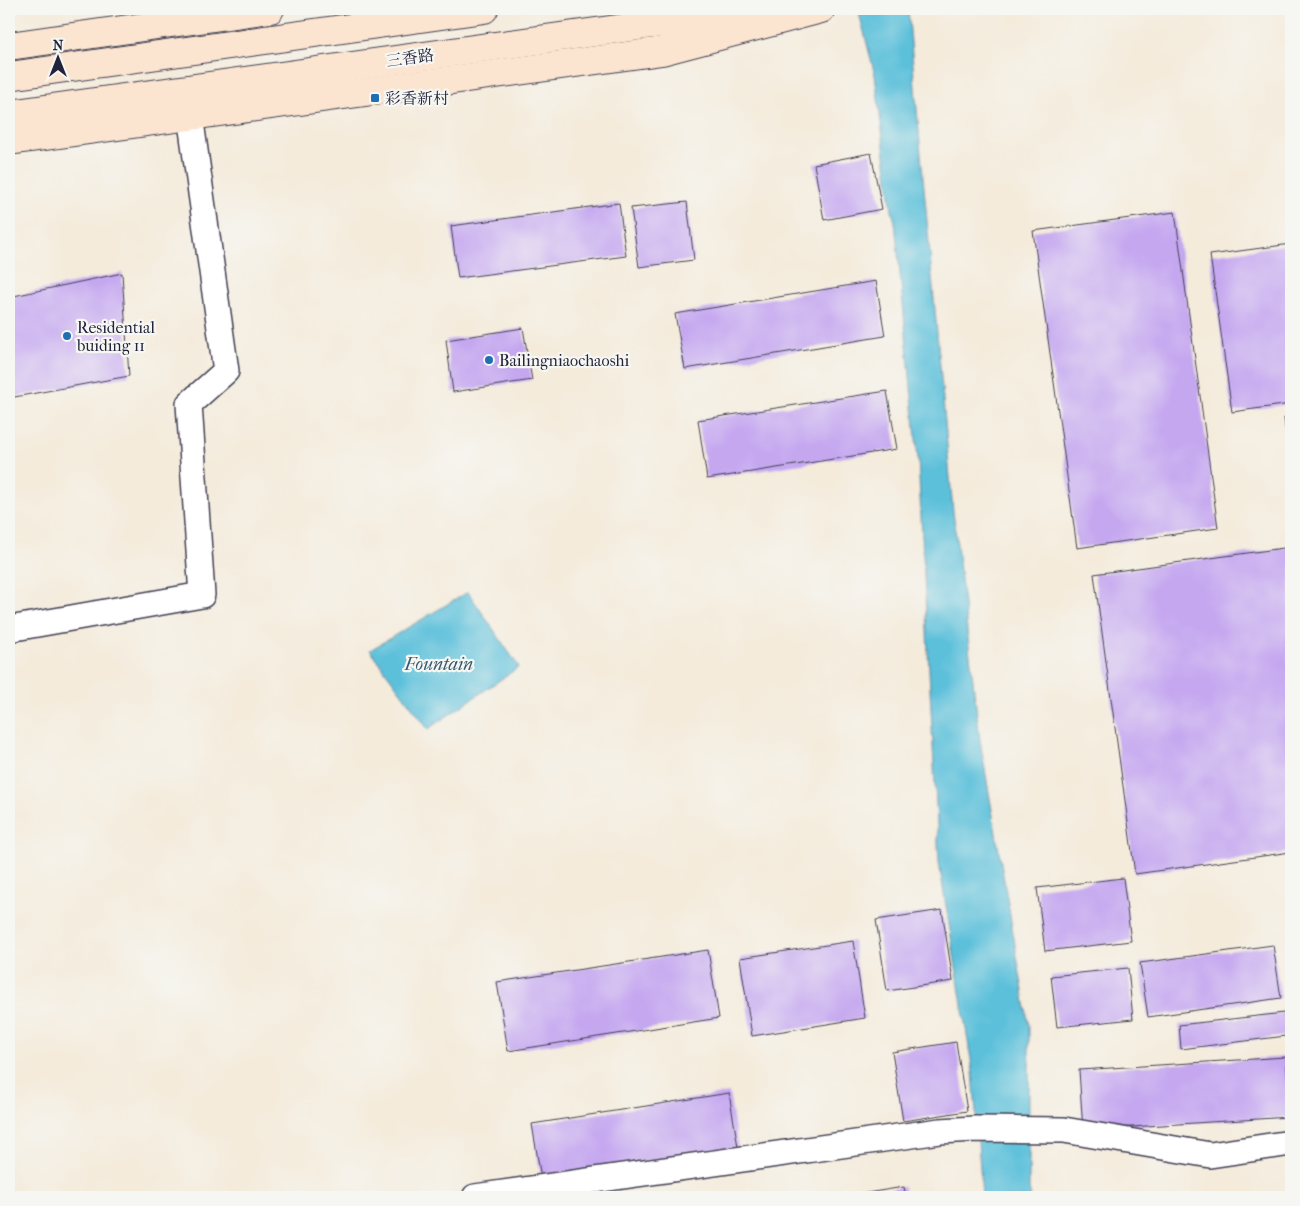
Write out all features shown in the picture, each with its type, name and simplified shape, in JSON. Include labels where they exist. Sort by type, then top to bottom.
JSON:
[{"type":"main road","points":[[9,46],[270,9]]},
{"type":"main road","points":[[9,76],[484,9]]},
{"type":"main road","name":"三香路","points":[[9,114],[653,24],[811,9]]},
{"type":"main road","points":[[9,141],[662,51],[821,9]]},
{"type":"street","points":[[9,628],[202,595],[189,404],[226,371],[190,115]]},
{"type":"street","points":[[475,1197],[940,1131],[975,1129],[1064,1130],[1210,1155],[1291,1143]]},
{"type":"water","points":[[858,9],[908,9],[953,511],[980,740],[1029,1026],[1029,1189],[1031,1197],[982,1197],[973,1072],[939,863],[918,459],[895,222],[875,75]]},
{"type":"water","name":"Fountain","points":[[468,592],[519,667],[428,729],[370,650]]},
{"type":"building","points":[[871,153],[882,209],[824,220],[814,164]]},
{"type":"building","points":[[687,202],[694,260],[639,267],[631,208]]},
{"type":"building","points":[[619,203],[626,256],[458,278],[451,226]]},
{"type":"building","points":[[1175,212],[1218,528],[1077,548],[1033,231]]},
{"type":"building","points":[[1291,244],[1291,404],[1232,412],[1210,255]]},
{"type":"building","name":"Residential buiding 11","points":[[122,273],[129,376],[9,398],[9,297]]},
{"type":"building","points":[[876,281],[885,336],[685,369],[675,314]]},
{"type":"building","name":"Bailingniaochaoshi","points":[[523,328],[532,380],[453,392],[446,340]]},
{"type":"building","points":[[887,391],[897,449],[707,479],[698,420]]},
{"type":"building","points":[[1284,418],[1291,418],[1290,470]]},
{"type":"building","points":[[1291,547],[1291,852],[1135,874],[1094,574]]},
{"type":"building","points":[[1123,878],[1131,941],[1045,951],[1037,888]]},
{"type":"building","points":[[942,910],[953,981],[887,991],[876,920]]},
{"type":"building","points":[[853,941],[865,1018],[752,1036],[740,958]]},
{"type":"building","points":[[1273,945],[1281,998],[1148,1017],[1140,963]]},
{"type":"building","points":[[708,950],[719,1018],[508,1051],[497,982]]},
{"type":"building","points":[[1128,968],[1133,1019],[1057,1027],[1051,976]]},
{"type":"building","points":[[1284,1013],[1286,1036],[1181,1049],[1179,1025]]},
{"type":"building","points":[[956,1042],[967,1111],[903,1121],[892,1052]]},
{"type":"building","points":[[1286,1057],[1290,1117],[1083,1130],[1079,1070]]},
{"type":"building","points":[[729,1093],[738,1147],[541,1178],[532,1124]]},
{"type":"building","points":[[904,1187],[906,1197],[848,1197],[848,1196]]},
{"type":"place","name":"彩香新村","points":[[375,98]]},
{"type":"place","name":"Residential buiding 11","points":[[67,336]]},
{"type":"place","name":"Bailingniaochaoshi","points":[[489,360]]}]
